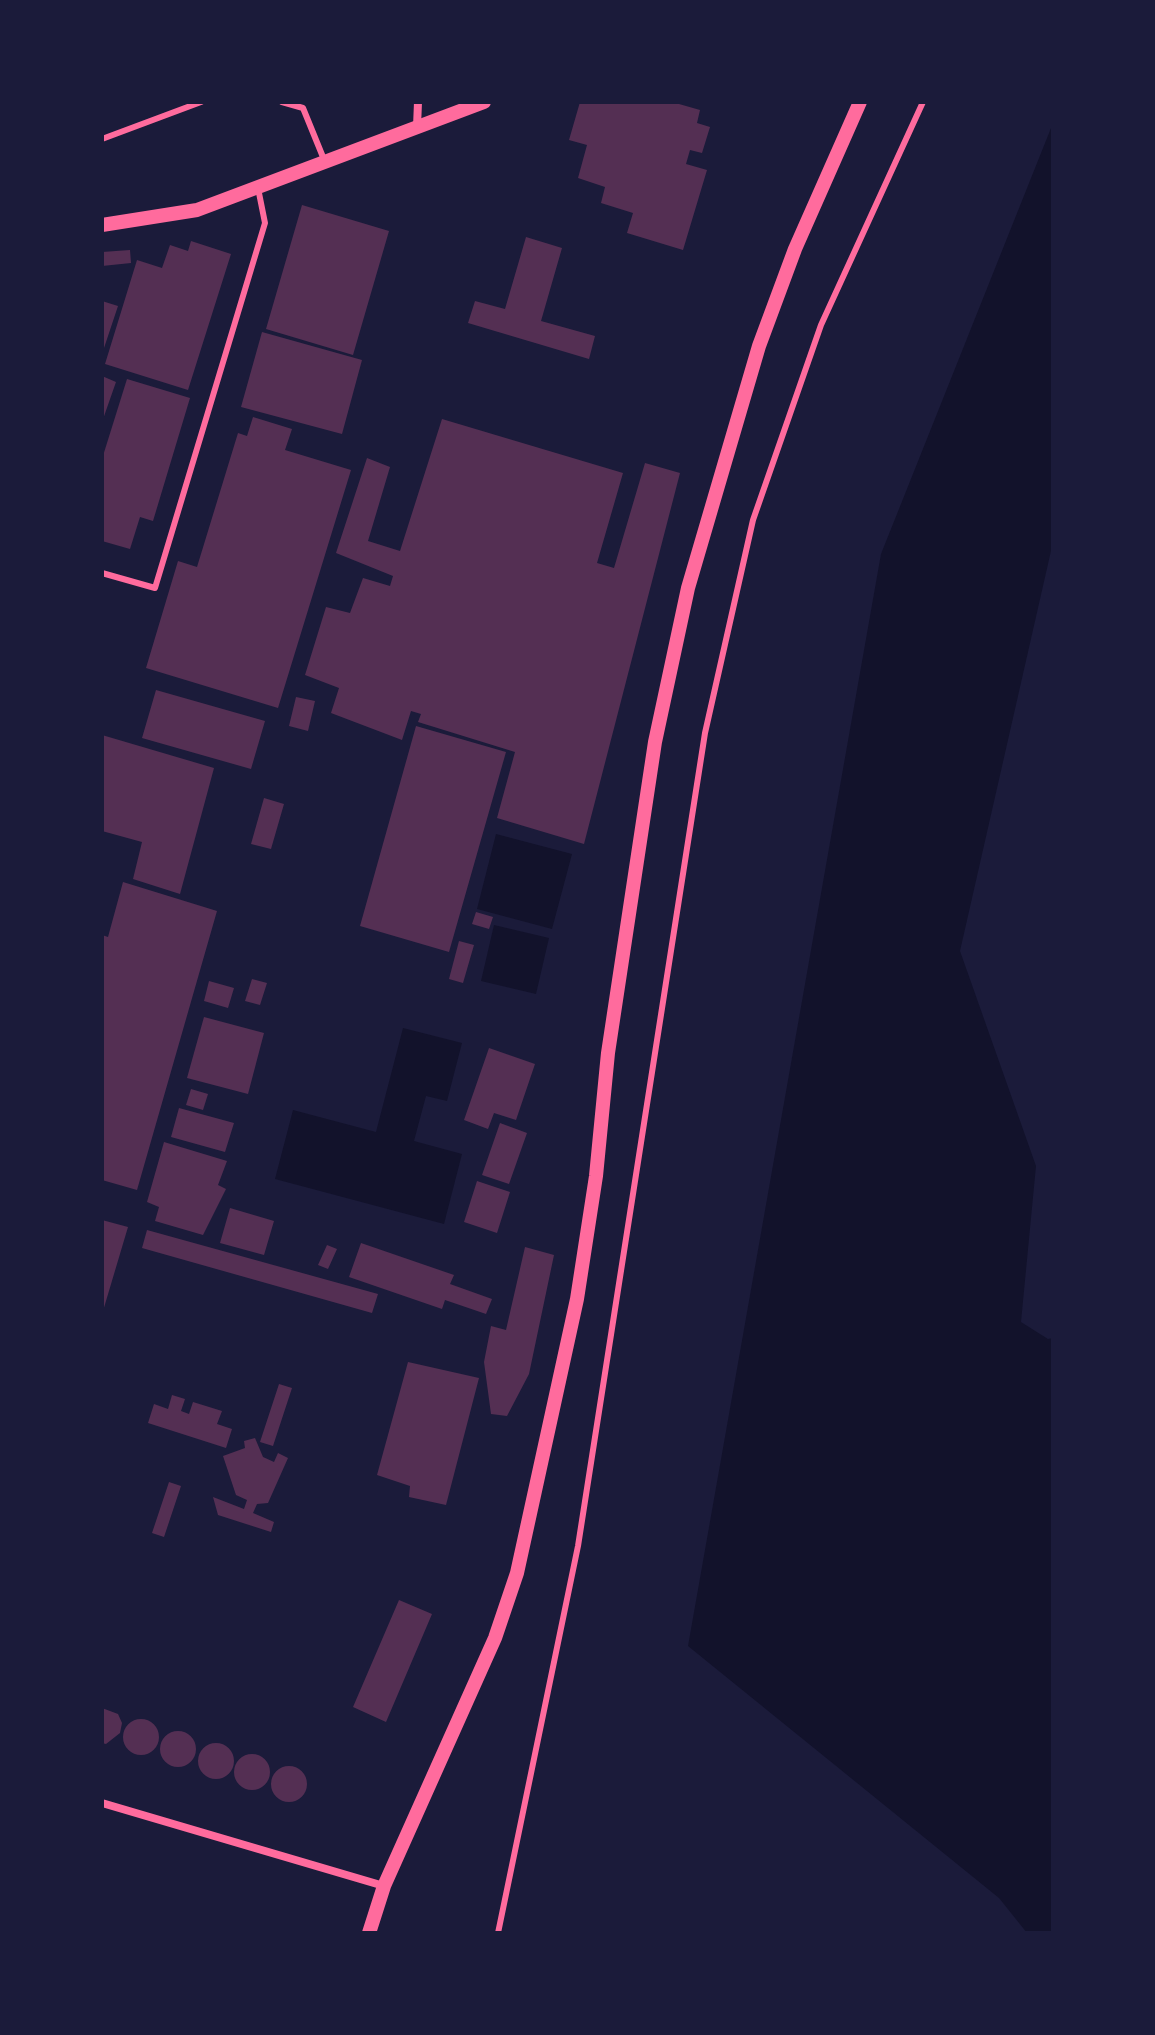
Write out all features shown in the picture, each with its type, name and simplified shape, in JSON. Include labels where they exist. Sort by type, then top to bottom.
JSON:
[{"type":"street","points":[[417,127],[418,102]]},
{"type":"street","points":[[102,225],[197,210],[484,102]]},
{"type":"street","points":[[369,1933],[384,1886],[495,1638],[517,1573],[577,1299],[596,1176],[608,1053],[655,742],[688,588],[759,346],[795,249],[860,102]]},
{"type":"street","points":[[102,1803],[384,1886]]},
{"type":"lane","points":[[102,139],[201,102]]},
{"type":"lane","points":[[282,102],[303,108],[325,162]]},
{"type":"lane","points":[[498,1933],[578,1546],[705,733],[753,520],[821,325],[923,102]]},
{"type":"lane","points":[[102,573],[155,588],[265,223],[258,187]]},
{"type":"shaded area","points":[[1053,123],[1053,542],[960,951],[1036,1166],[1021,1322],[1048,1339],[1053,1338],[1053,1933],[1027,1933],[999,1898],[688,1646],[881,554]]},
{"type":"shaded area","points":[[496,834],[572,854],[552,929],[477,909]]},
{"type":"shaded area","points":[[494,925],[549,938],[536,994],[481,981]]},
{"type":"shaded area","points":[[403,1028],[462,1043],[447,1101],[426,1096],[414,1141],[462,1154],[444,1224],[275,1179],[293,1110],[376,1132]]},
{"type":"building","points":[[580,102],[672,102],[700,110],[697,123],[710,127],[702,153],[690,150],[686,164],[707,170],[683,250],[627,233],[633,213],[601,203],[605,187],[578,178],[587,145],[569,140]]},
{"type":"building","points":[[302,205],[389,231],[353,355],[266,329]]},
{"type":"building","points":[[526,237],[562,248],[541,321],[595,336],[589,359],[468,323],[475,301],[505,309]]},
{"type":"building","points":[[191,241],[231,254],[188,390],[105,364],[137,260],[162,268],[170,245],[188,251]]},
{"type":"building","points":[[130,250],[131,263],[102,266],[102,252]]},
{"type":"building","points":[[102,301],[118,306],[103,351],[102,351]]},
{"type":"building","points":[[262,332],[362,360],[342,434],[241,407]]},
{"type":"building","points":[[102,376],[116,382],[102,422]]},
{"type":"building","points":[[127,379],[190,398],[153,521],[140,517],[130,549],[102,541],[102,459]]},
{"type":"building","points":[[253,417],[292,429],[285,450],[351,470],[278,708],[146,668],[178,561],[197,567],[238,433],[247,436]]},
{"type":"building","points":[[442,419],[623,473],[597,563],[614,568],[645,463],[680,473],[584,844],[497,818],[515,752],[418,722],[421,714],[411,711],[402,740],[331,713],[339,688],[305,675],[326,607],[350,613],[363,578],[390,586],[393,576],[336,553],[367,458],[390,467],[368,541],[400,551]]},
{"type":"building","points":[[156,690],[265,721],[251,769],[142,738]]},
{"type":"building","points":[[296,697],[315,701],[308,731],[289,726]]},
{"type":"building","points":[[416,726],[506,752],[449,952],[360,926]]},
{"type":"building","points":[[102,735],[214,768],[180,894],[133,879],[142,842],[102,831]]},
{"type":"building","points":[[264,798],[284,804],[271,849],[251,844]]},
{"type":"building","points":[[123,882],[217,911],[137,1190],[102,1180],[102,935],[108,937]]},
{"type":"building","points":[[476,912],[493,917],[489,929],[472,924]]},
{"type":"building","points":[[459,941],[474,945],[463,983],[449,979]]},
{"type":"building","points":[[252,979],[267,983],[260,1005],[245,1001]]},
{"type":"building","points":[[209,981],[234,988],[228,1008],[204,1001]]},
{"type":"building","points":[[204,1017],[264,1033],[248,1094],[187,1078]]},
{"type":"building","points":[[489,1048],[535,1064],[516,1120],[494,1113],[488,1129],[464,1120]]},
{"type":"building","points":[[191,1089],[208,1094],[203,1110],[186,1105]]},
{"type":"building","points":[[179,1108],[234,1123],[225,1152],[171,1137]]},
{"type":"building","points":[[500,1123],[527,1133],[509,1184],[482,1175]]},
{"type":"building","points":[[164,1142],[227,1161],[218,1185],[226,1189],[203,1235],[155,1221],[159,1207],[147,1202]]},
{"type":"building","points":[[477,1181],[510,1192],[497,1233],[464,1222]]},
{"type":"building","points":[[230,1208],[274,1221],[264,1255],[220,1243]]},
{"type":"building","points":[[102,1220],[128,1227],[103,1311],[102,1311]]},
{"type":"building","points":[[147,1230],[378,1294],[372,1313],[142,1248]]},
{"type":"building","points":[[361,1243],[454,1275],[450,1284],[492,1299],[486,1314],[445,1300],[442,1309],[349,1277]]},
{"type":"building","points":[[327,1245],[337,1249],[328,1269],[318,1265]]},
{"type":"building","points":[[525,1247],[554,1255],[529,1374],[507,1416],[491,1414],[484,1362],[491,1326],[506,1330]]},
{"type":"building","points":[[408,1362],[479,1378],[446,1505],[409,1497],[410,1486],[377,1475]]},
{"type":"building","points":[[279,1384],[292,1388],[273,1446],[260,1442]]},
{"type":"building","points":[[172,1395],[185,1399],[181,1411],[189,1414],[193,1402],[222,1411],[217,1424],[232,1429],[226,1448],[148,1423],[154,1404],[168,1409]]},
{"type":"building","points":[[255,1438],[263,1457],[274,1462],[278,1453],[288,1458],[268,1503],[257,1504],[253,1513],[274,1522],[271,1532],[218,1515],[213,1497],[244,1509],[247,1500],[236,1495],[223,1456],[245,1448],[244,1441]]},
{"type":"building","points":[[169,1482],[181,1486],[164,1537],[152,1533]]},
{"type":"building","points":[[399,1600],[432,1614],[386,1722],[353,1707]]},
{"type":"building","points":[[102,1708],[118,1714],[122,1723],[120,1733],[106,1744],[102,1743]]},
{"type":"building","points":[[141,1719],[154,1724],[159,1737],[154,1750],[141,1755],[128,1750],[123,1737],[128,1724]]},
{"type":"building","points":[[178,1731],[191,1736],[196,1749],[191,1762],[178,1767],[165,1762],[160,1749],[165,1736]]},
{"type":"building","points":[[216,1743],[229,1748],[234,1761],[229,1774],[216,1779],[203,1774],[198,1761],[203,1748]]},
{"type":"building","points":[[252,1754],[265,1759],[270,1772],[265,1785],[252,1790],[239,1785],[234,1772],[239,1759]]},
{"type":"building","points":[[289,1766],[302,1771],[307,1784],[302,1797],[289,1802],[276,1797],[271,1784],[276,1771]]}]
